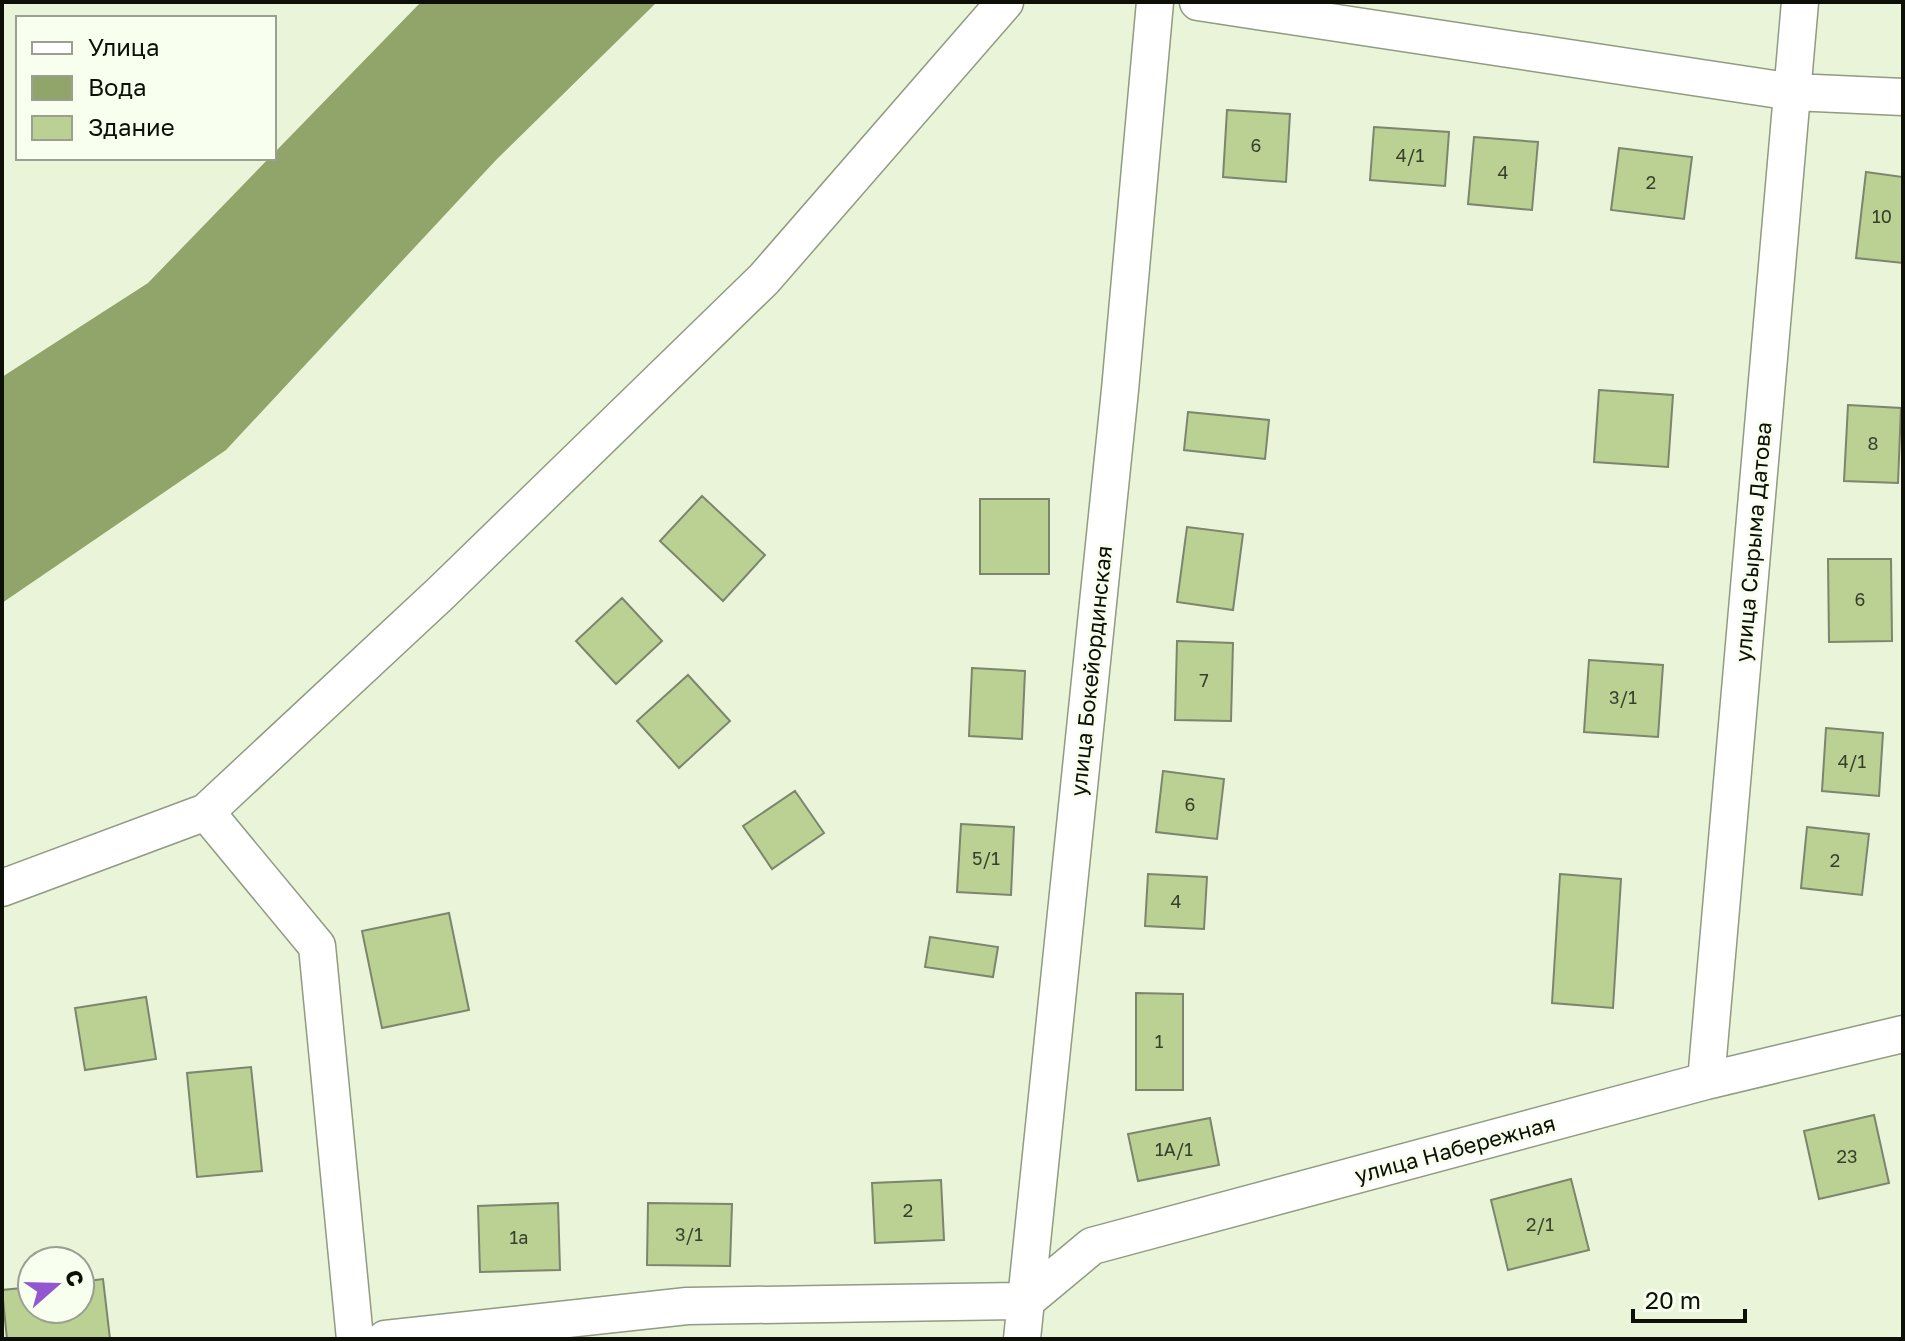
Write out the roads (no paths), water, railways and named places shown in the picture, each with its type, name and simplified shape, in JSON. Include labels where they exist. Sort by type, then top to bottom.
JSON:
[{"type":"street","points":[[2,888],[206,812],[441,593],[764,279],[1005,2]]},
{"type":"street","name":"улица Бокейординская","points":[[1022,1339],[1120,390],[1155,2]]},
{"type":"street","points":[[1198,2],[1793,92],[1903,97]]},
{"type":"street","name":"улица Сырыма Датова","points":[[1706,1081],[1800,2]]},
{"type":"street","points":[[206,812],[317,946],[355,1339]]},
{"type":"street","name":"улица Набережная","points":[[1026,1301],[1092,1246],[1706,1081],[1903,1034]]},
{"type":"street","points":[[385,1339],[687,1306],[1026,1301]]},
{"type":"water","points":[[421,2],[657,2],[496,160],[226,450],[2,603],[2,377],[148,283],[267,160],[276,160],[276,151]]}]
